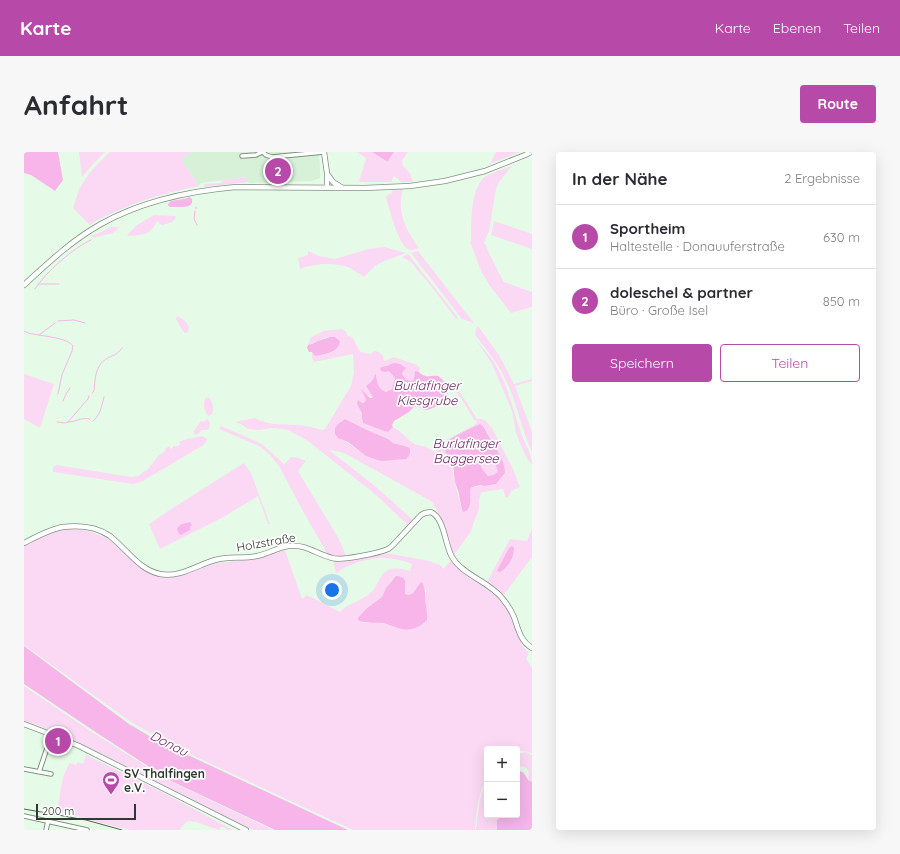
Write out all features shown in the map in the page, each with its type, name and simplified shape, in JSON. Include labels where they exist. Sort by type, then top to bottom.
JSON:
[{"type":"street","points":[[242,156],[256,155],[263,152],[272,157],[324,152],[327,188]]},
{"type":"street","points":[[24,285],[58,254],[92,230],[116,216],[143,205],[178,195],[223,188],[380,188],[410,186],[445,181],[484,171],[531,152]]},
{"type":"street","points":[[327,174],[333,182],[342,188]]},
{"type":"street","name":"Holzstraße","points":[[24,543],[62,527],[79,526],[94,529],[110,536],[144,568],[157,573],[174,574],[187,571],[220,558],[257,556],[288,546],[303,546],[334,559],[380,552],[393,545],[420,515],[431,512],[438,517],[449,550],[456,562],[501,596],[514,617],[519,633],[532,648]]},
{"type":"street","points":[[24,724],[79,746],[246,830]]},
{"type":"street","points":[[39,772],[47,748]]},
{"type":"street","points":[[24,769],[51,774]]},
{"type":"street","points":[[24,816],[87,830]]},
{"type":"street","points":[[46,830],[48,821]]},
{"type":"shaded area","points":[[79,152],[105,152],[82,177]]},
{"type":"shaded area","points":[[110,152],[191,152],[181,159],[199,186],[167,193],[135,203],[90,225],[73,208],[79,190],[85,179]]},
{"type":"shaded area","points":[[191,152],[319,152],[320,178],[312,181],[249,183],[246,177],[201,183],[199,186],[181,159]]},
{"type":"shaded area","points":[[357,152],[372,152],[385,161],[390,159],[394,152],[408,152],[402,161],[403,166],[410,173],[413,182],[402,182],[394,176],[391,182],[359,182],[366,158]]},
{"type":"shaded area","points":[[496,152],[520,152],[487,165],[491,162]]},
{"type":"shaded area","points":[[512,166],[499,182],[496,189],[489,231],[484,243],[504,282],[532,292],[532,307],[511,313],[482,273],[470,242],[472,207],[474,197],[481,181],[486,176]]},
{"type":"shaded area","points":[[247,177],[248,182],[204,187],[204,184],[221,183],[222,180]]},
{"type":"shaded area","points":[[403,189],[401,197],[402,213],[406,227],[419,248],[412,250],[406,248],[398,235],[386,198],[386,196],[392,193],[393,190]]},
{"type":"shaded area","points":[[154,215],[176,217],[172,222],[163,225],[157,221],[155,226],[149,232],[142,235],[127,235],[137,225]]},
{"type":"shaded area","points":[[494,221],[532,234],[532,249],[491,235]]},
{"type":"shaded area","points":[[111,227],[119,228],[113,233],[93,238],[92,236]]},
{"type":"shaded area","points":[[384,247],[406,253],[375,266],[364,277],[350,268],[332,264],[319,264],[300,269],[298,258],[308,255],[308,251],[319,256],[335,259],[368,249]]},
{"type":"shaded area","points":[[418,251],[474,323],[461,318],[411,253]]},
{"type":"shaded area","points":[[408,254],[458,318],[456,319],[411,262],[402,257]]},
{"type":"shaded area","points":[[177,316],[188,324],[188,332],[185,333],[182,330],[176,319]]},
{"type":"shaded area","points":[[478,326],[499,355],[514,384],[532,379],[532,381],[515,386],[532,432],[532,452],[525,436],[506,379],[475,335]]},
{"type":"shaded area","points":[[342,329],[347,335],[353,338],[361,352],[370,354],[375,351],[379,352],[384,357],[383,359],[385,361],[394,357],[417,365],[420,368],[419,372],[415,372],[414,379],[412,381],[404,379],[402,373],[403,371],[389,365],[384,366],[395,378],[392,389],[386,392],[381,389],[375,375],[373,380],[366,386],[373,397],[372,398],[368,395],[365,402],[362,403],[363,423],[388,432],[393,427],[399,430],[413,443],[436,452],[436,447],[439,441],[448,439],[475,425],[477,420],[474,420],[454,389],[456,387],[477,419],[486,421],[492,428],[513,469],[520,487],[511,491],[509,496],[506,498],[503,489],[481,493],[479,509],[470,533],[454,555],[441,519],[432,502],[429,500],[346,454],[329,450],[375,486],[413,520],[409,526],[376,495],[308,441],[288,430],[274,428],[259,430],[248,429],[241,424],[234,422],[255,418],[260,421],[271,423],[309,426],[322,430],[325,429],[351,386],[354,372],[353,354],[314,362],[312,352],[315,356],[327,354],[339,345],[340,341],[330,337],[308,345],[311,337],[324,331]],"holes":[[[345,419],[393,443],[408,447],[399,460],[371,457],[342,440],[338,424]],[[484,426],[503,461],[505,473],[496,484],[472,487],[470,489],[468,510],[460,504],[453,473],[453,456],[459,435],[465,431]]]},
{"type":"shaded area","points":[[476,340],[500,372],[521,433],[530,453],[532,465],[522,448],[516,433],[512,411],[492,364]]},
{"type":"shaded area","points":[[24,374],[54,384],[40,428],[24,419]]},
{"type":"shaded area","points":[[207,397],[211,401],[213,408],[212,414],[209,416],[205,411],[204,406],[204,401]]},
{"type":"shaded area","points":[[208,419],[210,423],[209,429],[202,430],[197,435],[194,434],[194,431],[201,421],[204,422]]},
{"type":"shaded area","points":[[221,426],[262,444],[284,464],[291,457],[306,461],[298,471],[339,539],[346,556],[335,557],[328,555],[279,466],[270,455],[261,447],[219,429]]},
{"type":"shaded area","points":[[202,436],[207,439],[207,441],[202,446],[141,482],[133,484],[53,472],[53,467],[57,465],[131,477],[138,476],[149,468],[166,448],[170,446],[171,449],[174,446],[178,446],[180,444],[179,442]]},
{"type":"shaded area","points":[[486,455],[491,457],[498,468],[498,472],[493,475],[488,476],[481,466],[481,460]]},
{"type":"shaded area","points":[[244,463],[251,473],[270,524],[268,524],[258,496],[220,519],[160,549],[149,524]]},
{"type":"shaded area","points":[[60,529],[86,530],[107,538],[135,563],[154,576],[180,576],[217,563],[260,558],[285,550],[302,599],[307,595],[340,612],[372,591],[382,575],[388,570],[396,568],[410,571],[412,564],[399,560],[380,558],[353,564],[336,573],[333,561],[340,562],[386,553],[429,561],[442,566],[443,569],[451,560],[501,598],[512,617],[521,644],[529,653],[526,659],[532,668],[532,753],[520,750],[520,746],[484,746],[484,785],[481,790],[475,830],[353,830],[177,748],[131,722],[24,645],[24,545]],"holes":[[[396,576],[405,580],[405,594],[409,595],[413,593],[420,583],[426,591],[426,607],[395,628],[380,623],[363,623],[367,608],[382,597],[386,588]]]},
{"type":"shaded area","points":[[532,529],[532,557],[504,595],[487,582],[510,539],[527,541]]},
{"type":"shaded area","points":[[24,686],[92,732],[170,781],[273,830],[253,830],[78,742],[51,730],[24,721]]},
{"type":"shaded area","points":[[526,752],[532,755],[532,782],[528,780],[528,770],[520,767],[520,753]]},
{"type":"shaded area","name":"SV Thalfingen e.V.","points":[[86,755],[162,792],[233,830],[228,830],[221,827],[219,830],[196,822],[188,821],[180,828],[181,830],[130,830],[58,812],[62,783],[67,768],[70,763],[76,765],[78,762],[83,764]]},
{"type":"shaded area","points":[[484,787],[484,818],[499,818],[497,821],[497,830],[476,830]]},
{"type":"water","points":[[24,152],[58,152],[63,180],[55,191],[31,175],[24,173]]},
{"type":"water","points":[[372,152],[394,152],[388,161],[386,161]]},
{"type":"water","points":[[190,197],[192,199],[192,203],[189,206],[168,206],[171,201]]},
{"type":"water","points":[[330,337],[335,337],[340,341],[337,348],[327,354],[315,356],[312,352],[309,352],[307,348],[308,345]]},
{"type":"water","name":"Burlafinger Kiesgrube","points":[[395,363],[406,368],[402,373],[404,378],[408,380],[412,381],[414,379],[415,371],[426,376],[438,376],[446,384],[448,392],[445,400],[435,407],[426,410],[418,406],[414,407],[409,412],[394,421],[392,425],[393,427],[388,432],[363,423],[362,413],[357,404],[358,400],[362,403],[365,402],[366,399],[361,389],[370,398],[373,397],[366,386],[373,380],[375,374],[378,385],[381,389],[386,392],[392,389],[395,378],[389,371],[381,371],[380,368]]},
{"type":"water","points":[[345,419],[388,439],[393,443],[408,447],[410,449],[409,456],[406,459],[381,461],[366,456],[348,442],[338,438],[335,434],[335,428]]},
{"type":"water","name":"Burlafinger Baggersee","points":[[480,424],[485,429],[501,458],[505,468],[505,473],[496,484],[472,487],[470,489],[470,506],[463,512],[459,492],[455,482],[453,465],[445,450],[445,447],[451,439]],"holes":[[[486,455],[491,457],[498,472],[488,476],[480,463]]]},
{"type":"water","points":[[190,522],[192,525],[190,530],[181,535],[179,534],[177,529],[179,526]]},
{"type":"water","points":[[512,546],[514,548],[514,552],[510,562],[506,568],[500,572],[497,571],[509,548]]},
{"type":"water","points":[[396,576],[405,580],[405,594],[409,595],[413,593],[422,582],[425,591],[427,620],[420,626],[412,629],[399,629],[383,623],[358,620],[367,608],[382,597],[386,588]]},
{"type":"water","points":[[24,646],[129,724],[158,741],[348,830],[275,830],[171,781],[24,684]]},
{"type":"water","points":[[520,771],[524,773],[528,780],[532,782],[532,830],[497,830],[497,821],[499,818],[520,818]]},
{"type":"waterway","points":[[195,211],[194,219],[197,225]]},
{"type":"waterway","points":[[35,289],[60,261],[91,240]]},
{"type":"waterway","points":[[38,284],[59,284]]},
{"type":"waterway","points":[[58,321],[74,320],[85,323]]},
{"type":"waterway","points":[[39,335],[55,323]]},
{"type":"waterway","points":[[24,331],[59,339],[70,343],[73,346],[62,375],[58,394]]},
{"type":"waterway","points":[[92,393],[94,391],[96,374],[100,365],[106,359],[117,354],[122,348]]},
{"type":"waterway","points":[[63,401],[70,388]]},
{"type":"waterway","points":[[57,422],[68,422],[89,396]]},
{"type":"waterway","points":[[93,421],[99,413],[104,397]]},
{"type":"waterway","points":[[68,422],[90,419]]},
{"type":"railway","points":[[24,809],[86,820],[122,830]]},
{"type":"place","name":"doleschel & partner","points":[[278,171]]},
{"type":"place","name":"Sportheim","points":[[58,741]]},
{"type":"place","name":"SV Thalfingen e.V.","points":[[111,795]]},
{"type":"water label","name":"Donau","points":[[169,743]]}]
